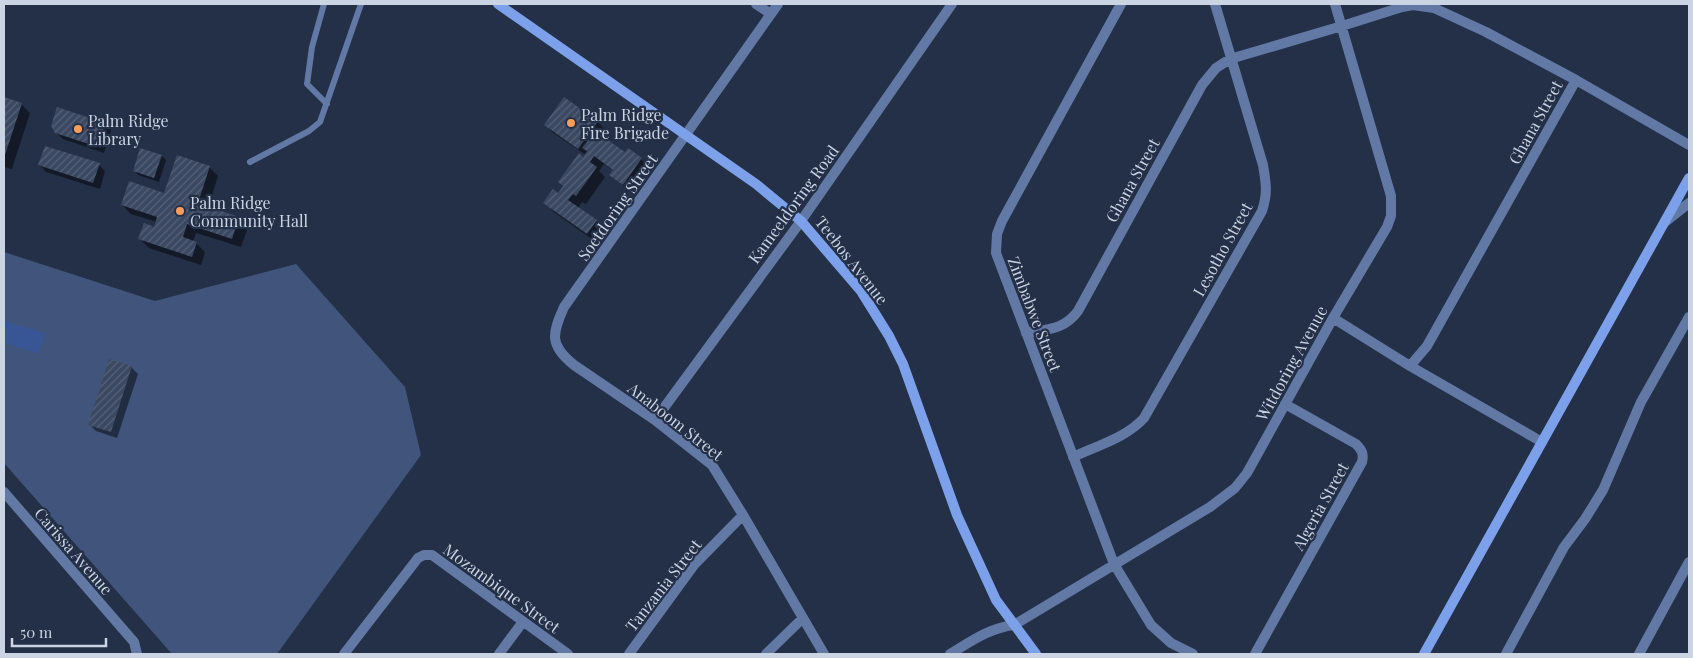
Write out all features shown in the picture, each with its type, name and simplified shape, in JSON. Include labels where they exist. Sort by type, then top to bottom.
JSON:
[{"type":"street","name":"Teebos Avenue","points":[[498,4],[687,134],[756,184],[801,220],[862,291],[889,336],[903,364],[957,515],[996,600],[1036,654]]},
{"type":"street","points":[[756,4],[771,14]]},
{"type":"street","name":"Soetdoring Street","points":[[554,332],[564,307],[778,4]]},
{"type":"street","name":"Kameeldoring Road","points":[[655,420],[801,220],[952,4]]},
{"type":"street","name":"Zimbabwe Street","points":[[1114,564],[996,253],[997,234],[1002,221],[1121,4]]},
{"type":"street","name":"Lesotho Street","points":[[1072,457],[1128,432],[1144,418],[1262,211],[1266,198],[1265,174],[1214,4]]},
{"type":"street","name":"Witdoring Avenue","points":[[950,654],[994,629],[1014,625],[1210,507],[1235,488],[1247,473],[1333,318],[1387,227],[1391,216],[1391,196],[1335,4]]},
{"type":"street","name":"Ghana Street","points":[[1026,333],[1064,325],[1078,311],[1202,84],[1216,68],[1230,58],[1342,26],[1386,8],[1413,5],[1434,8],[1486,32],[1576,80],[1427,346],[1410,366]]},
{"type":"street","points":[[1576,80],[1689,145]]},
{"type":"street","points":[[1424,654],[1689,178]]},
{"type":"street","points":[[1665,222],[1689,203]]},
{"type":"street","points":[[1506,654],[1564,547],[1585,519],[1603,490],[1641,402],[1689,317]]},
{"type":"street","points":[[1333,318],[1410,366],[1542,442]]},
{"type":"street","name":"Anaboom Street","points":[[554,332],[554,341],[565,358],[655,420],[712,465],[743,514],[824,654]]},
{"type":"street","name":"Algeria Street","points":[[1255,654],[1358,471],[1363,457],[1362,450],[1356,444],[1285,404]]},
{"type":"street","name":"Carissa Avenue","points":[[4,492],[134,642],[137,654]]},
{"type":"street","name":"Tanzania Street","points":[[629,654],[690,570],[743,514]]},
{"type":"street","name":"Mozambique Street","points":[[344,654],[418,558],[424,554],[432,555],[568,654]]},
{"type":"street","points":[[1639,654],[1685,579],[1689,562]]},
{"type":"street","points":[[1114,564],[1151,625],[1171,642],[1194,654]]},
{"type":"street","points":[[766,654],[803,618]]},
{"type":"street","points":[[499,654],[522,622]]},
{"type":"lane","points":[[324,4],[312,47],[307,84],[327,104]]},
{"type":"lane","points":[[250,162],[315,127],[320,122],[361,4]]},
{"type":"shaded area","points":[[4,252],[155,301],[296,264],[405,387],[421,455],[277,654],[172,654],[4,463]]},
{"type":"shaded area","points":[[4,321],[45,333],[39,354],[4,343]]},
{"type":"building","points":[[4,97],[22,103],[4,158]]},
{"type":"building","name":"Palm Ridge Fire Brigade","points":[[564,97],[598,121],[578,149],[544,125]]},
{"type":"building","name":"Palm Ridge Library","points":[[57,107],[105,123],[98,147],[55,133],[51,126]]},
{"type":"building","points":[[595,131],[625,152],[628,148],[642,158],[623,185],[609,175],[613,170],[594,156],[590,162],[597,167],[576,196],[573,194],[568,200],[597,220],[587,234],[543,203],[553,189],[558,193],[563,186],[558,182],[579,153],[583,157],[587,151],[582,148]]},
{"type":"building","points":[[45,146],[100,163],[93,183],[38,165]]},
{"type":"building","points":[[140,148],[162,155],[154,178],[133,171]]},
{"type":"building","name":"Palm Ridge Community Hall","points":[[177,155],[210,166],[198,203],[239,217],[232,239],[187,224],[183,237],[197,242],[192,257],[138,239],[144,223],[154,227],[157,217],[121,205],[129,181],[164,193]]},
{"type":"building","points":[[109,359],[132,366],[111,432],[88,425]]},
{"type":"place","name":"Palm Ridge Fire Brigade","points":[[571,123]]},
{"type":"place","name":"Palm Ridge Library","points":[[78,129]]},
{"type":"place","name":"Palm Ridge Community Hall","points":[[180,211]]}]
